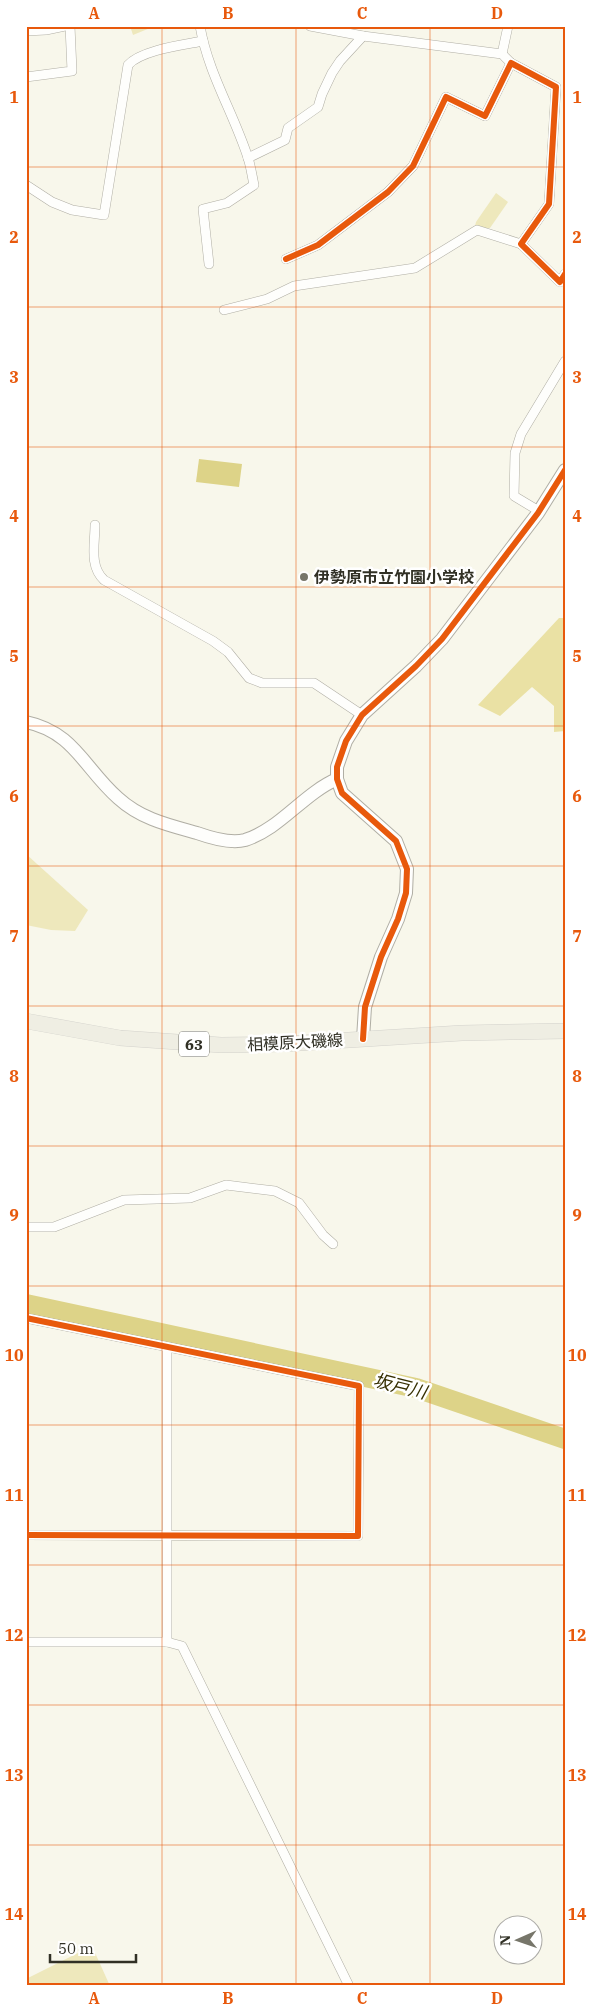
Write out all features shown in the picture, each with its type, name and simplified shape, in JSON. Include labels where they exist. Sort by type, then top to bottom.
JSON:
[{"type":"main road","name":"相模原大磯線","points":[[26,1021],[111,1036],[188,1044],[284,1044],[565,1031]]},
{"type":"street","points":[[26,31],[46,30],[65,26]]},
{"type":"street","points":[[26,77],[72,71],[70,26]]},
{"type":"street","points":[[200,26],[203,41],[223,97],[248,158],[254,185],[227,203],[203,209],[209,264]]},
{"type":"street","points":[[310,26],[363,36],[502,54],[511,63],[560,88],[549,204],[521,244]]},
{"type":"street","points":[[502,54],[508,26]]},
{"type":"street","points":[[248,158],[285,140],[288,128],[318,107],[332,73],[340,61],[363,36]]},
{"type":"street","points":[[26,185],[52,202],[72,210],[104,215],[128,65],[134,58],[174,46],[203,41]]},
{"type":"street","points":[[286,259],[318,245],[395,185],[413,166],[446,97],[485,116],[511,63]]},
{"type":"street","points":[[224,310],[267,299],[294,286],[415,268],[476,230],[521,244],[563,280]]},
{"type":"street","points":[[539,511],[514,496],[515,453],[521,434],[565,361]]},
{"type":"street","points":[[363,1039],[365,1007],[381,957],[398,918],[406,893],[407,869],[396,841],[383,827],[349,801],[342,792],[337,779],[337,767],[346,741],[362,715],[416,666],[442,639],[539,511],[565,470]]},
{"type":"street","points":[[96,525],[94,561],[97,574],[104,580],[213,641],[228,652],[249,678],[262,683],[314,683],[362,715]]},
{"type":"street","points":[[26,722],[42,725],[58,734],[73,746],[98,777],[118,798],[135,812],[160,824],[220,840],[242,841],[259,835],[324,785],[337,779]]},
{"type":"street","points":[[26,1227],[54,1227],[124,1200],[190,1198],[226,1185],[275,1190],[299,1203],[322,1236],[333,1244]]},
{"type":"street","points":[[26,1318],[359,1386],[358,1536],[26,1535]]},
{"type":"street","points":[[167,1347],[167,1642]]},
{"type":"street","points":[[26,1642],[167,1642],[182,1646],[349,1986]]},
{"type":"shaded area","points":[[130,26],[155,26],[133,35]]},
{"type":"shaded area","points":[[496,193],[508,202],[490,228],[478,228],[475,226],[476,222]]},
{"type":"shaded area","points":[[199,459],[242,464],[239,487],[196,482]]},
{"type":"shaded area","points":[[559,618],[565,618],[565,731],[554,732],[554,706],[532,687],[500,716],[478,705]]},
{"type":"shaded area","points":[[26,854],[88,910],[75,931],[51,930],[26,925]]},
{"type":"shaded area","points":[[92,1946],[110,1986],[26,1986],[26,1979]]},
{"type":"waterway","name":"坂戸川","points":[[26,1304],[416,1388],[565,1439]]},
{"type":"cycle path","points":[[286,259],[318,245],[388,192],[413,166],[446,97],[485,116],[511,63],[556,87],[549,204],[521,244],[560,282],[565,274]]},
{"type":"cycle path","points":[[363,1039],[365,1007],[381,957],[398,919],[406,893],[407,869],[396,841],[342,793],[337,779],[337,767],[346,741],[362,715],[416,666],[442,639],[538,513],[565,470]]},
{"type":"cycle path","points":[[26,1318],[359,1386],[358,1536],[26,1535]]},
{"type":"place","name":"伊勢原市立竹園小学校","points":[[304,577]]}]
